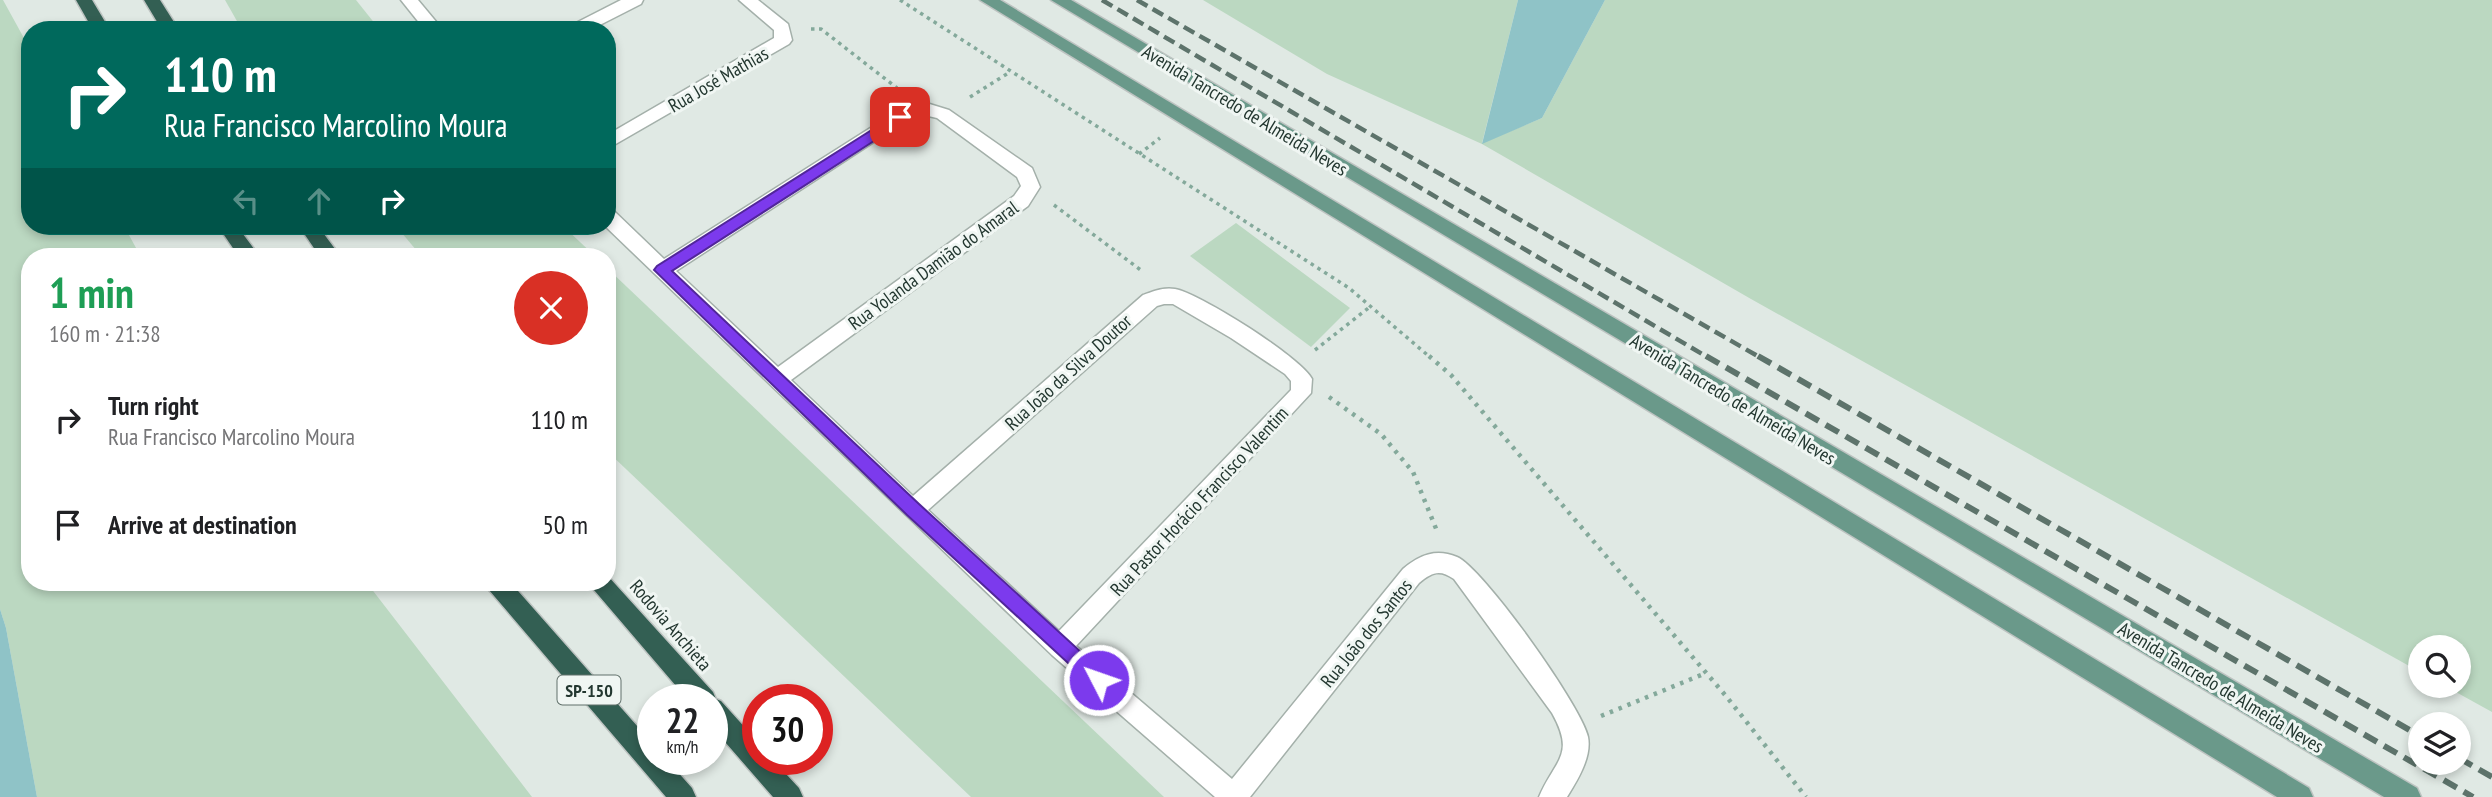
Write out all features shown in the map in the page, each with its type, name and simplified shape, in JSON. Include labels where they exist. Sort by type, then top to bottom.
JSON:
[{"type":"highway","points":[[84,0],[97,21]]},
{"type":"highway","points":[[152,0],[165,21]]},
{"type":"highway","name":"SP-150","points":[[504,591],[683,797]]},
{"type":"highway","name":"Rodovia Anchieta","points":[[609,591],[690,684]]},
{"type":"highway","points":[[728,727],[790,797]]},
{"type":"main road","name":"Avenida Tancredo de Almeida Neves","points":[[988,0],[2300,797]]},
{"type":"main road","name":"Avenida Tancredo de Almeida Neves","points":[[1059,0],[2408,797]]},
{"type":"street","points":[[409,0],[427,21]]},
{"type":"street","points":[[594,21],[635,0]]},
{"type":"street","name":"Rua José Mathias","points":[[616,138],[783,40],[782,28],[749,2]]},
{"type":"street","points":[[662,270],[900,117],[923,108]]},
{"type":"street","name":"Rua Yolanda Damião do Amaral","points":[[777,379],[1021,201],[1031,187],[1025,173],[943,114],[923,108]]},
{"type":"street","points":[[616,225],[1060,647],[1234,797]]},
{"type":"street","name":"Rua João da Silva Doutor","points":[[913,510],[1150,300],[1164,296],[1177,297]]},
{"type":"street","points":[[1177,297],[1238,332],[1297,373]]},
{"type":"street","name":"Rua Pastor Horácio Francisco Valentim","points":[[1060,647],[1301,393],[1297,373]]},
{"type":"street","name":"Rua João dos Santos","points":[[1234,797],[1411,576],[1423,565],[1436,561],[1450,562]]},
{"type":"street","points":[[1450,562],[1462,572],[1560,702],[1574,727],[1576,751],[1552,797]]},
{"type":"path","points":[[900,0],[1349,288],[1451,375],[1706,673],[1806,797]]},
{"type":"path","points":[[782,28],[821,29],[923,108]]},
{"type":"path","points":[[943,114],[1010,72]]},
{"type":"path","points":[[1031,187],[1177,297]]},
{"type":"path","points":[[1371,306],[1297,373],[1381,434],[1413,472],[1450,562]]},
{"type":"path","points":[[1574,727],[1706,673]]},
{"type":"green space","points":[[0,0],[3,0],[21,33],[21,235],[129,235],[136,248],[21,248],[21,591],[373,591],[532,797],[37,797],[6,628],[0,609]]},
{"type":"green space","points":[[225,0],[356,0],[373,21],[237,21]]},
{"type":"green space","points":[[1203,0],[1518,0],[1482,143],[1542,118],[1605,0],[2492,0],[2492,712],[2467,698],[2471,698],[2471,635],[2408,635],[2408,665],[1751,299],[1482,144],[1327,74]]},
{"type":"green space","points":[[1236,223],[1350,308],[1311,347],[1190,256]]},
{"type":"green space","points":[[404,235],[573,235],[586,248],[414,248]]},
{"type":"green space","points":[[616,277],[1164,797],[971,797],[616,460]]},
{"type":"water","points":[[1518,0],[1605,0],[1542,118],[1482,144]]},
{"type":"water","points":[[0,609],[6,628],[37,797],[0,797]]},
{"type":"railway","points":[[1102,0],[1709,358]]},
{"type":"railway","points":[[1137,0],[1761,358]]},
{"type":"railway","points":[[1706,356],[2473,797]]},
{"type":"railway","points":[[1758,356],[2408,729]]},
{"type":"railway","points":[[2471,765],[2492,777]]},
{"type":"route","points":[[900,117],[662,270],[913,510],[1099,680]]}]
